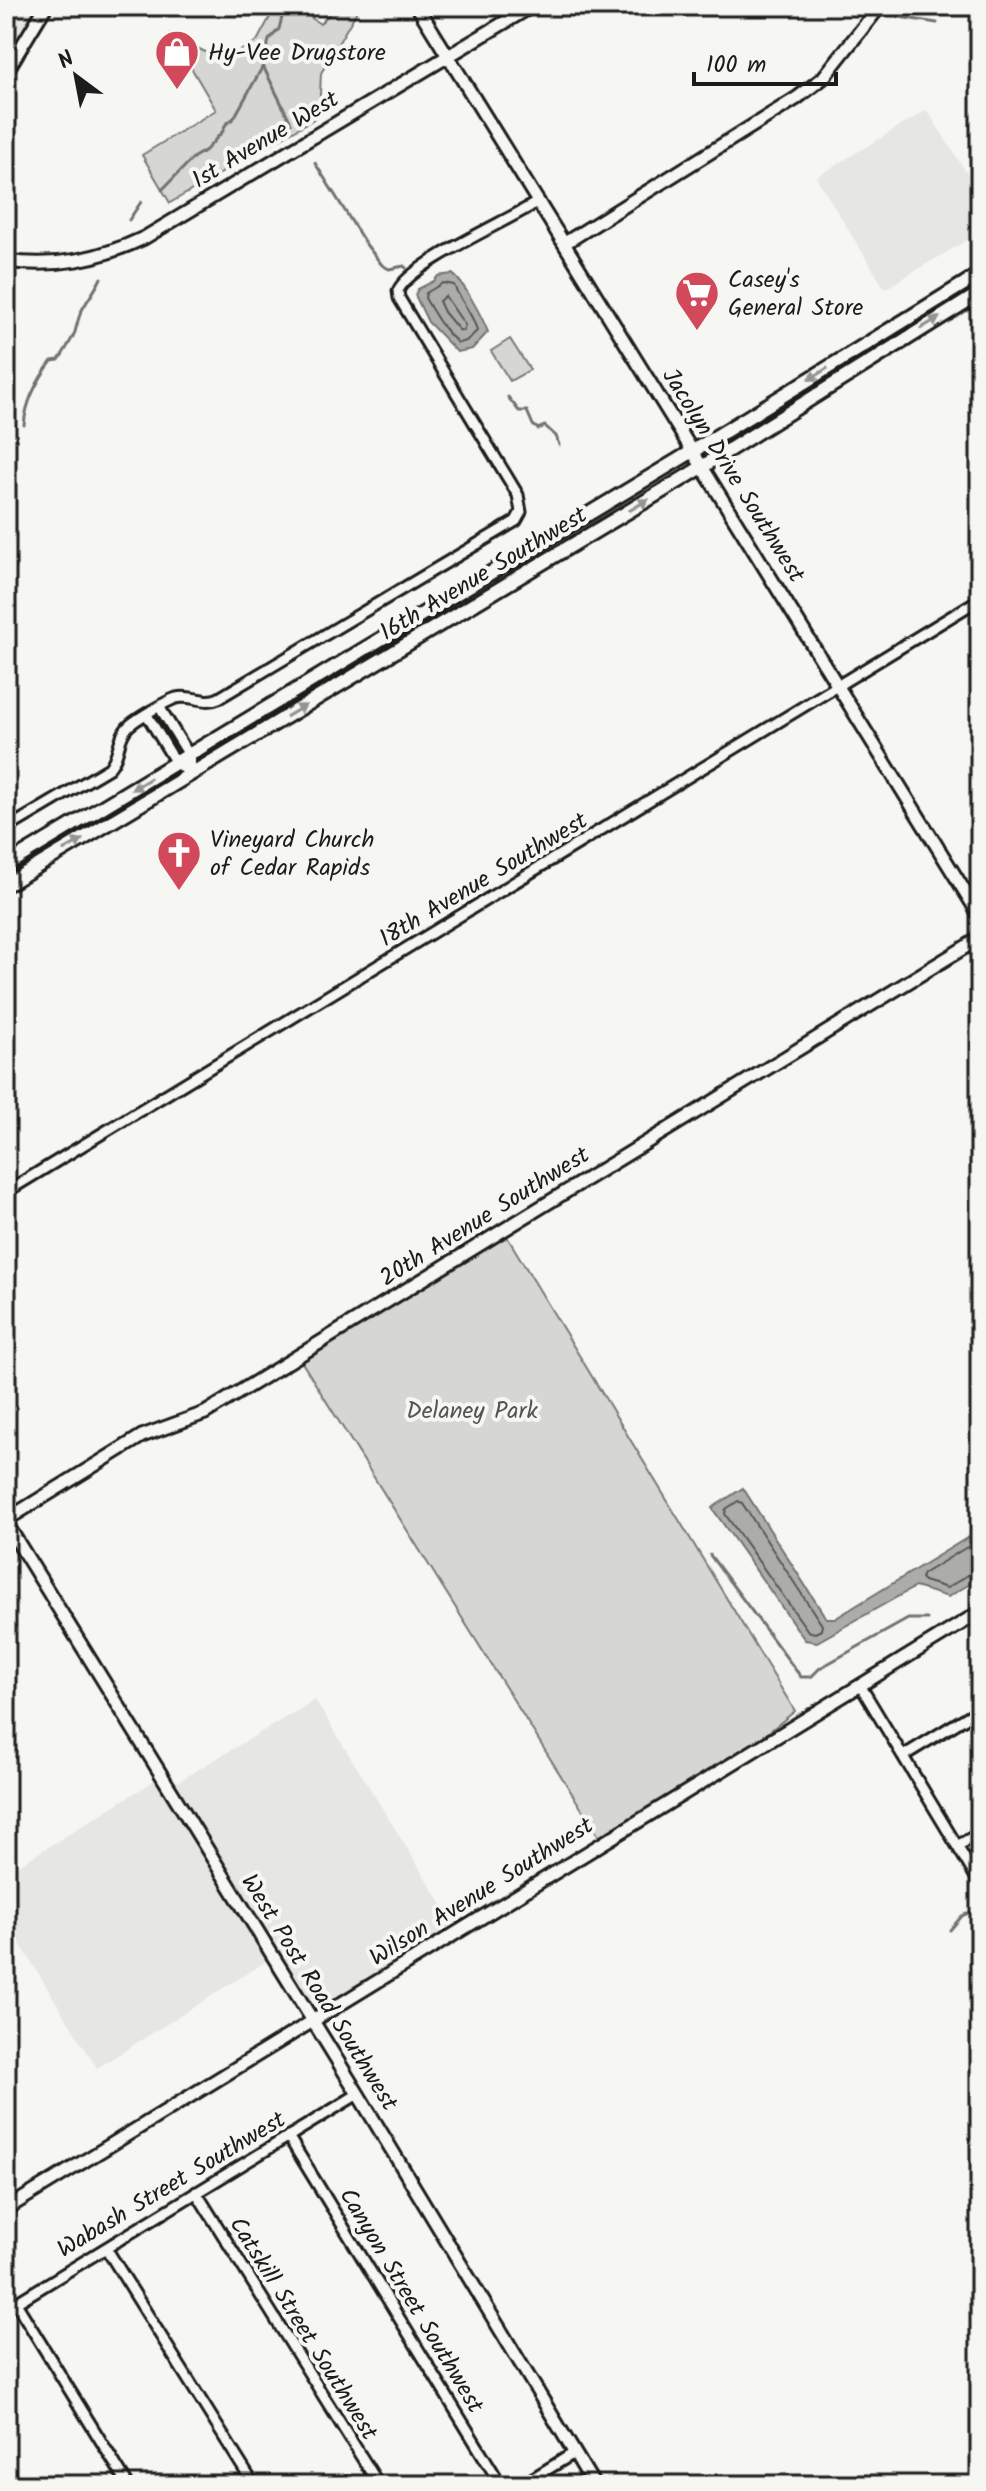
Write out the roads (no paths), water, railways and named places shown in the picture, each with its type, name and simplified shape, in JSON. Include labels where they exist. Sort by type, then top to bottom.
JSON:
[{"type":"main road","name":"16th Avenue Southwest","points":[[6,865],[693,451],[980,274]]},
{"type":"main road","name":"16th Avenue Southwest","points":[[6,885],[703,466],[980,293]]},
{"type":"main road","points":[[853,372],[860,357],[904,329],[909,318]]},
{"type":"street","points":[[6,72],[46,6]]},
{"type":"street","name":"Jacolyn Drive Southwest","points":[[417,6],[980,916]]},
{"type":"street","name":"1st Avenue West","points":[[6,261],[66,263],[118,250],[144,238],[532,6]]},
{"type":"street","points":[[565,243],[797,98],[823,78],[880,6]]},
{"type":"street","points":[[6,45],[18,53]]},
{"type":"street","points":[[6,829],[109,768],[115,761],[127,728],[147,715],[174,699],[187,697],[210,702],[219,698],[516,521],[521,512],[518,495],[399,298],[398,291],[407,277],[539,201]]},
{"type":"street","name":"18th Avenue Southwest","points":[[6,1192],[980,599]]},
{"type":"street","points":[[160,708],[189,755],[192,774]]},
{"type":"street","points":[[147,715],[176,763],[192,774]]},
{"type":"street","name":"20th Avenue Southwest","points":[[6,1522],[142,1436],[205,1413],[980,938]]},
{"type":"street","name":"West Post Road Southwest","points":[[6,1522],[594,2485]]},
{"type":"street","name":"Wilson Avenue Southwest","points":[[6,2209],[980,1612]]},
{"type":"street","points":[[860,1685],[980,1884]]},
{"type":"street","points":[[903,1756],[980,1709]]},
{"type":"street","points":[[957,1846],[980,1833]]},
{"type":"street","name":"Wabash Street Southwest","points":[[6,2309],[358,2094]]},
{"type":"street","name":"Canyon Street Southwest","points":[[288,2136],[501,2485]]},
{"type":"street","name":"Catskill Street Southwest","points":[[196,2192],[379,2485]]},
{"type":"street","points":[[106,2248],[254,2485]]},
{"type":"street","points":[[16,2303],[128,2485]]},
{"type":"street","points":[[522,2485],[574,2453]]},
{"type":"water","points":[[452,274],[467,292],[488,332],[472,349],[457,352],[428,322],[415,295],[418,289],[438,276]]},
{"type":"water","points":[[743,1488],[826,1618],[836,1618],[980,1530],[980,1578],[948,1597],[915,1587],[817,1642],[805,1640],[712,1508]]},
{"type":"waterway","points":[[162,190],[194,157],[206,150],[234,118],[263,66],[269,40],[279,29],[282,17],[288,13],[290,6]]},
{"type":"waterway","points":[[899,17],[937,23]]},
{"type":"waterway","points":[[263,66],[291,123]]},
{"type":"waterway","points":[[315,163],[382,265],[389,269],[406,268]]},
{"type":"waterway","points":[[129,220],[141,202]]},
{"type":"waterway","points":[[24,425],[27,408],[38,383],[52,361],[59,360],[68,346],[81,312],[101,278]]},
{"type":"waterway","points":[[508,397],[519,411],[527,411],[533,425],[538,429],[545,426],[556,436],[559,445]]},
{"type":"waterway","points":[[710,1555],[801,1677],[811,1677],[820,1668],[908,1619],[927,1619]]},
{"type":"waterway","points":[[950,1930],[962,1916],[977,1909]]},
{"type":"place","name":"Hy-Vee Drugstore","points":[[177,91]]},
{"type":"place","name":"Casey's General Store","points":[[697,332]]},
{"type":"place","name":"Vineyard Church of Cedar Rapids","points":[[179,892]]},
{"type":"park label","name":"Delaney Park","points":[[472,1410]]}]
